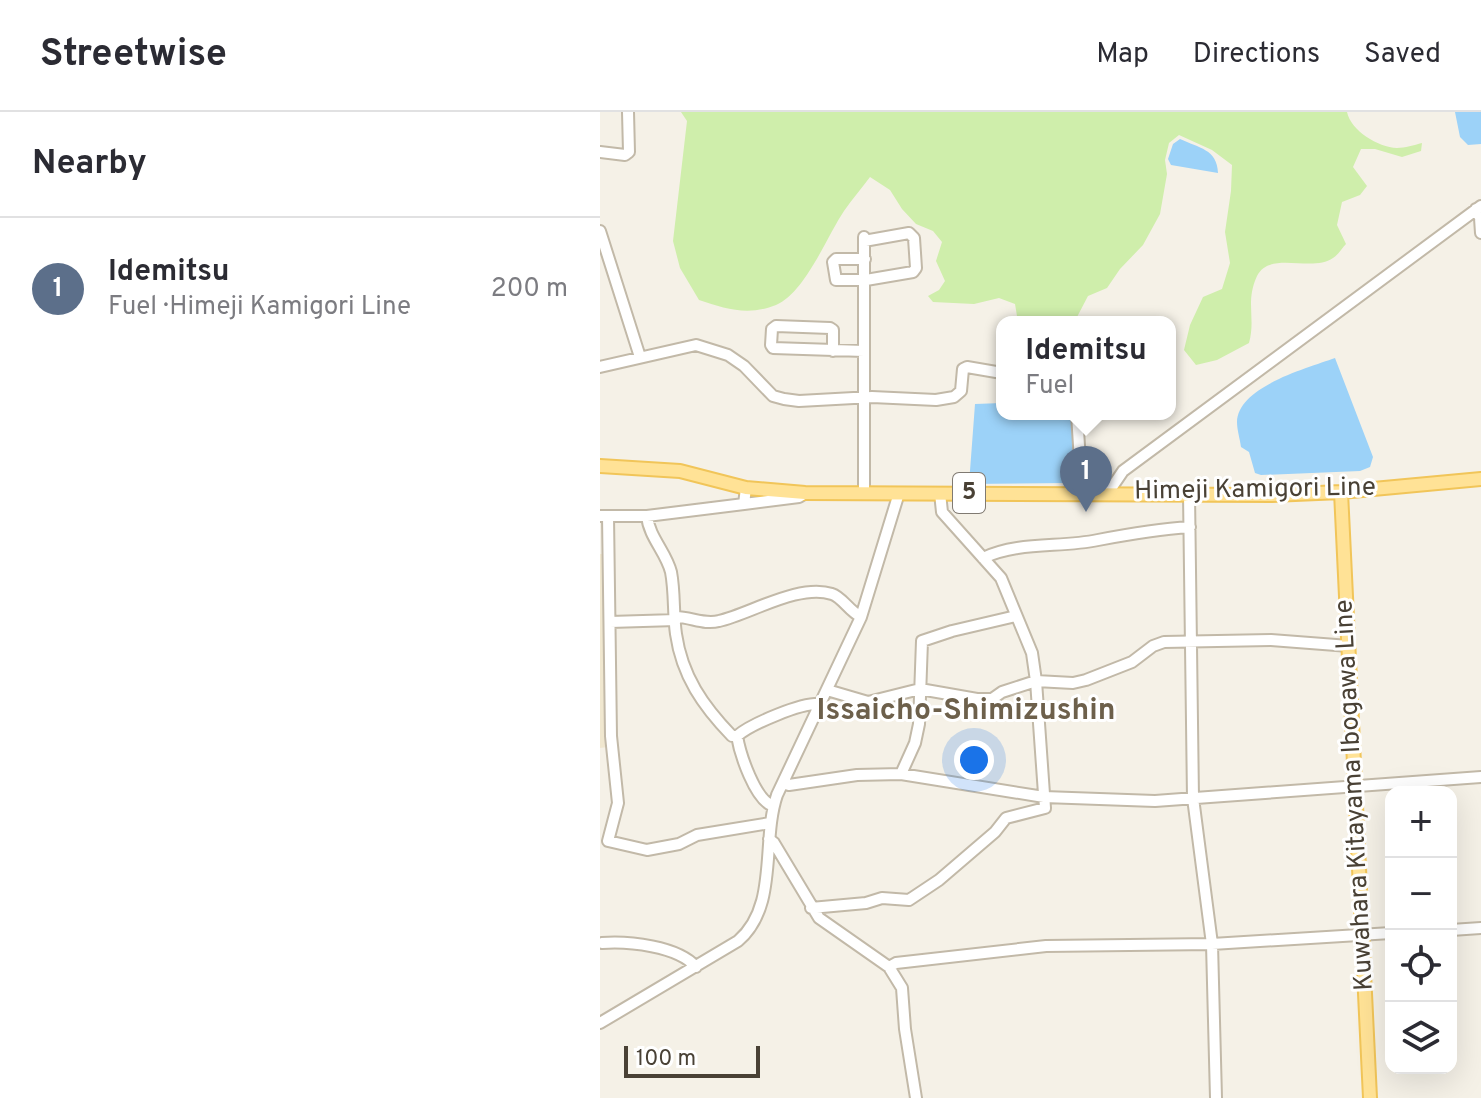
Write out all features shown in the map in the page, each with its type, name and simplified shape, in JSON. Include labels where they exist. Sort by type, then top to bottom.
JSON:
[{"type":"main road","name":"Himeji Kamigori Line","points":[[600,466],[680,471],[746,488],[805,493],[1341,492],[1481,479]]},
{"type":"main road","name":"Kuwahara Kitayama Ibogawa Line","points":[[1341,492],[1370,1098]]},
{"type":"street","points":[[600,152],[625,155],[629,152],[628,112]]},
{"type":"street","points":[[1108,493],[1123,471],[1478,208],[1481,233]]},
{"type":"street","points":[[600,231],[640,357]]},
{"type":"street","points":[[864,493],[866,280],[865,259],[864,239],[909,233],[914,238],[916,268],[913,272],[866,280],[836,280],[834,277],[833,262],[836,259],[865,259]]},
{"type":"street","points":[[833,351],[833,330],[830,328],[776,326],[772,329],[773,348],[833,351],[864,351]]},
{"type":"street","points":[[600,367],[683,347],[710,348],[744,366],[773,396],[799,401],[863,398],[936,400],[954,397],[961,391],[963,369],[967,367],[996,372]]},
{"type":"street","points":[[1077,420],[1082,493]]},
{"type":"street","points":[[744,504],[746,488]]},
{"type":"street","points":[[770,823],[697,835],[679,844],[647,850],[608,841],[618,803],[611,736],[610,622],[604,516],[647,516],[799,497],[805,493]]},
{"type":"street","points":[[600,1023],[696,967],[751,930],[763,900],[773,806],[861,617],[899,493]]},
{"type":"street","points":[[811,908],[866,903],[882,898],[909,900],[939,880],[995,832],[1006,818],[1045,808],[1032,653],[1001,578],[942,512],[940,493]]},
{"type":"street","points":[[1189,494],[1193,798],[1212,944],[1216,1098]]},
{"type":"street","points":[[647,516],[651,533],[670,569],[679,650],[692,686],[708,711],[732,736],[737,736],[787,711],[821,704]]},
{"type":"street","points":[[983,558],[1014,548],[1097,541],[1119,534],[1190,527]]},
{"type":"street","points":[[610,622],[676,618],[717,622],[763,603],[822,593],[838,597],[845,607],[861,617]]},
{"type":"street","points":[[901,774],[915,743],[919,724],[922,641],[1016,616]]},
{"type":"street","points":[[827,690],[868,702],[920,689],[992,699],[1002,692],[1036,681],[1063,684],[1086,680],[1132,662],[1153,646],[1164,642],[1271,640],[1349,646]]},
{"type":"street","points":[[737,736],[758,795],[766,804],[773,806]]},
{"type":"street","points":[[783,783],[789,785],[857,775],[901,774],[1044,797],[1155,801],[1481,777]]},
{"type":"street","points":[[769,839],[819,918],[889,967],[902,988],[916,1098]]},
{"type":"street","points":[[1457,930],[1481,928]]},
{"type":"street","points":[[889,967],[896,963],[1046,946],[1212,944],[1385,933]]},
{"type":"street","points":[[602,943],[638,943],[676,953],[696,967]]},
{"type":"shaded area","points":[[600,554],[604,554],[608,747],[600,748]]},
{"type":"green space","points":[[681,112],[1347,112],[1354,126],[1382,145],[1397,148],[1422,143],[1421,151],[1402,157],[1375,149],[1361,149],[1353,167],[1367,186],[1360,195],[1342,202],[1337,225],[1346,244],[1335,257],[1324,262],[1281,263],[1263,268],[1253,285],[1249,343],[1217,360],[1196,365],[1184,350],[1190,325],[1203,297],[1222,289],[1230,263],[1225,232],[1232,165],[1212,150],[1179,135],[1169,143],[1160,214],[1143,245],[1107,288],[1088,296],[1078,316],[1017,316],[1015,304],[999,298],[974,304],[933,302],[928,296],[939,290],[945,281],[936,261],[942,242],[933,231],[916,224],[890,190],[870,177],[844,211],[806,277],[787,299],[766,308],[737,310],[699,300],[680,268],[673,241],[687,121]]},
{"type":"water","points":[[1455,112],[1481,112],[1481,144],[1468,145],[1460,137]]},
{"type":"water","points":[[1180,139],[1211,154],[1218,173],[1171,165],[1168,159],[1173,144]]},
{"type":"water","points":[[1335,358],[1373,457],[1370,467],[1360,471],[1255,473],[1249,452],[1241,447],[1237,422],[1240,409],[1249,398],[1276,380]]},
{"type":"water","points":[[996,403],[996,420],[1073,420],[1074,480],[1068,483],[969,484],[975,404]]},
{"type":"place","name":"Idemitsu","points":[[1086,512]]},
{"type":"district","name":"Issaicho-Shimizushin","points":[[966,711]]}]
